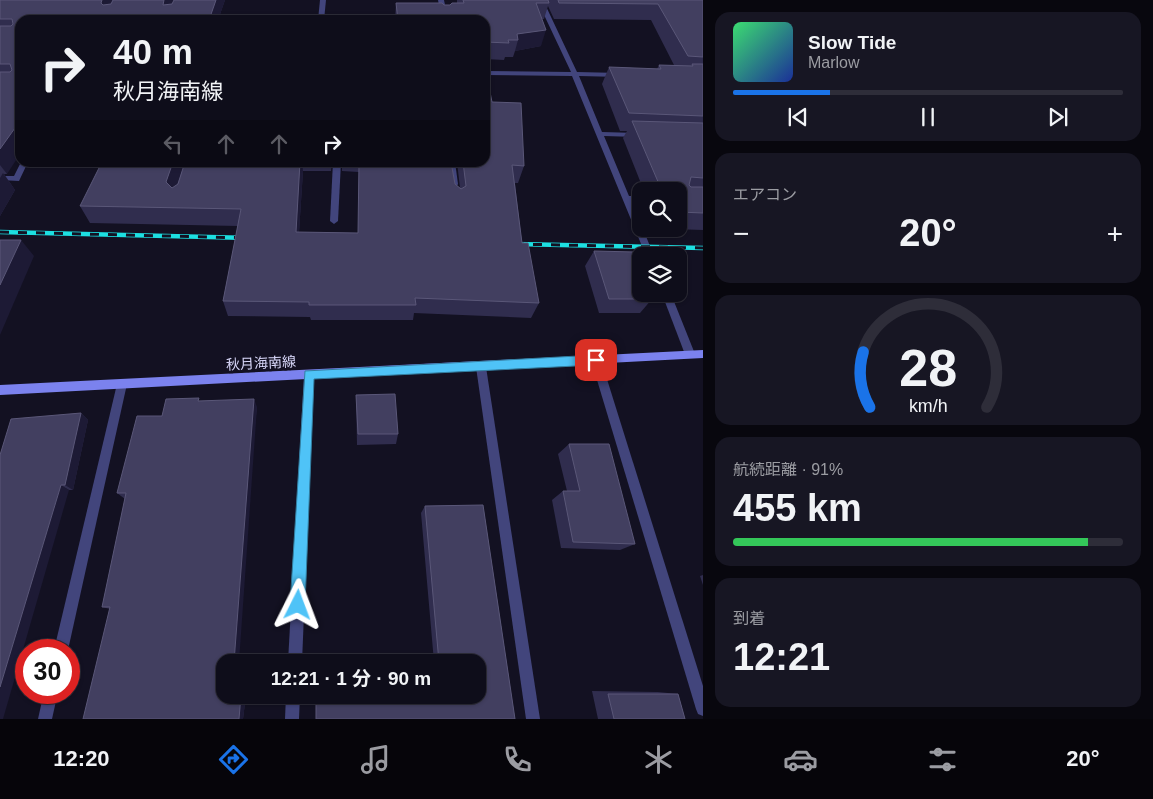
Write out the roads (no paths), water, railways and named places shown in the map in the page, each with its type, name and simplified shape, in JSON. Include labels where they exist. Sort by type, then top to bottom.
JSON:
[{"type":"main road","name":"秋月海南線","points":[[0,390],[703,354]]},
{"type":"street","points":[[322,15],[323,0]]},
{"type":"street","points":[[441,0],[445,15]]},
{"type":"street","points":[[540,0],[574,73],[646,247]]},
{"type":"street","points":[[490,73],[626,75]]},
{"type":"street","points":[[600,134],[646,135]]},
{"type":"street","points":[[0,178],[16,179],[22,167]]},
{"type":"street","points":[[334,220],[337,167]]},
{"type":"street","points":[[453,167],[456,192]]},
{"type":"street","points":[[626,199],[632,199]]},
{"type":"street","points":[[669,302],[690,354]]},
{"type":"street","points":[[596,360],[703,708]]},
{"type":"street","points":[[481,366],[533,719]]},
{"type":"street","points":[[295,654],[309,375]]},
{"type":"street","points":[[64,639],[122,384]]},
{"type":"street","points":[[45,719],[48,704]]},
{"type":"street","points":[[292,719],[293,704]]},
{"type":"railway","points":[[0,232],[250,238]]},
{"type":"railway","points":[[515,244],[703,248]]}]
